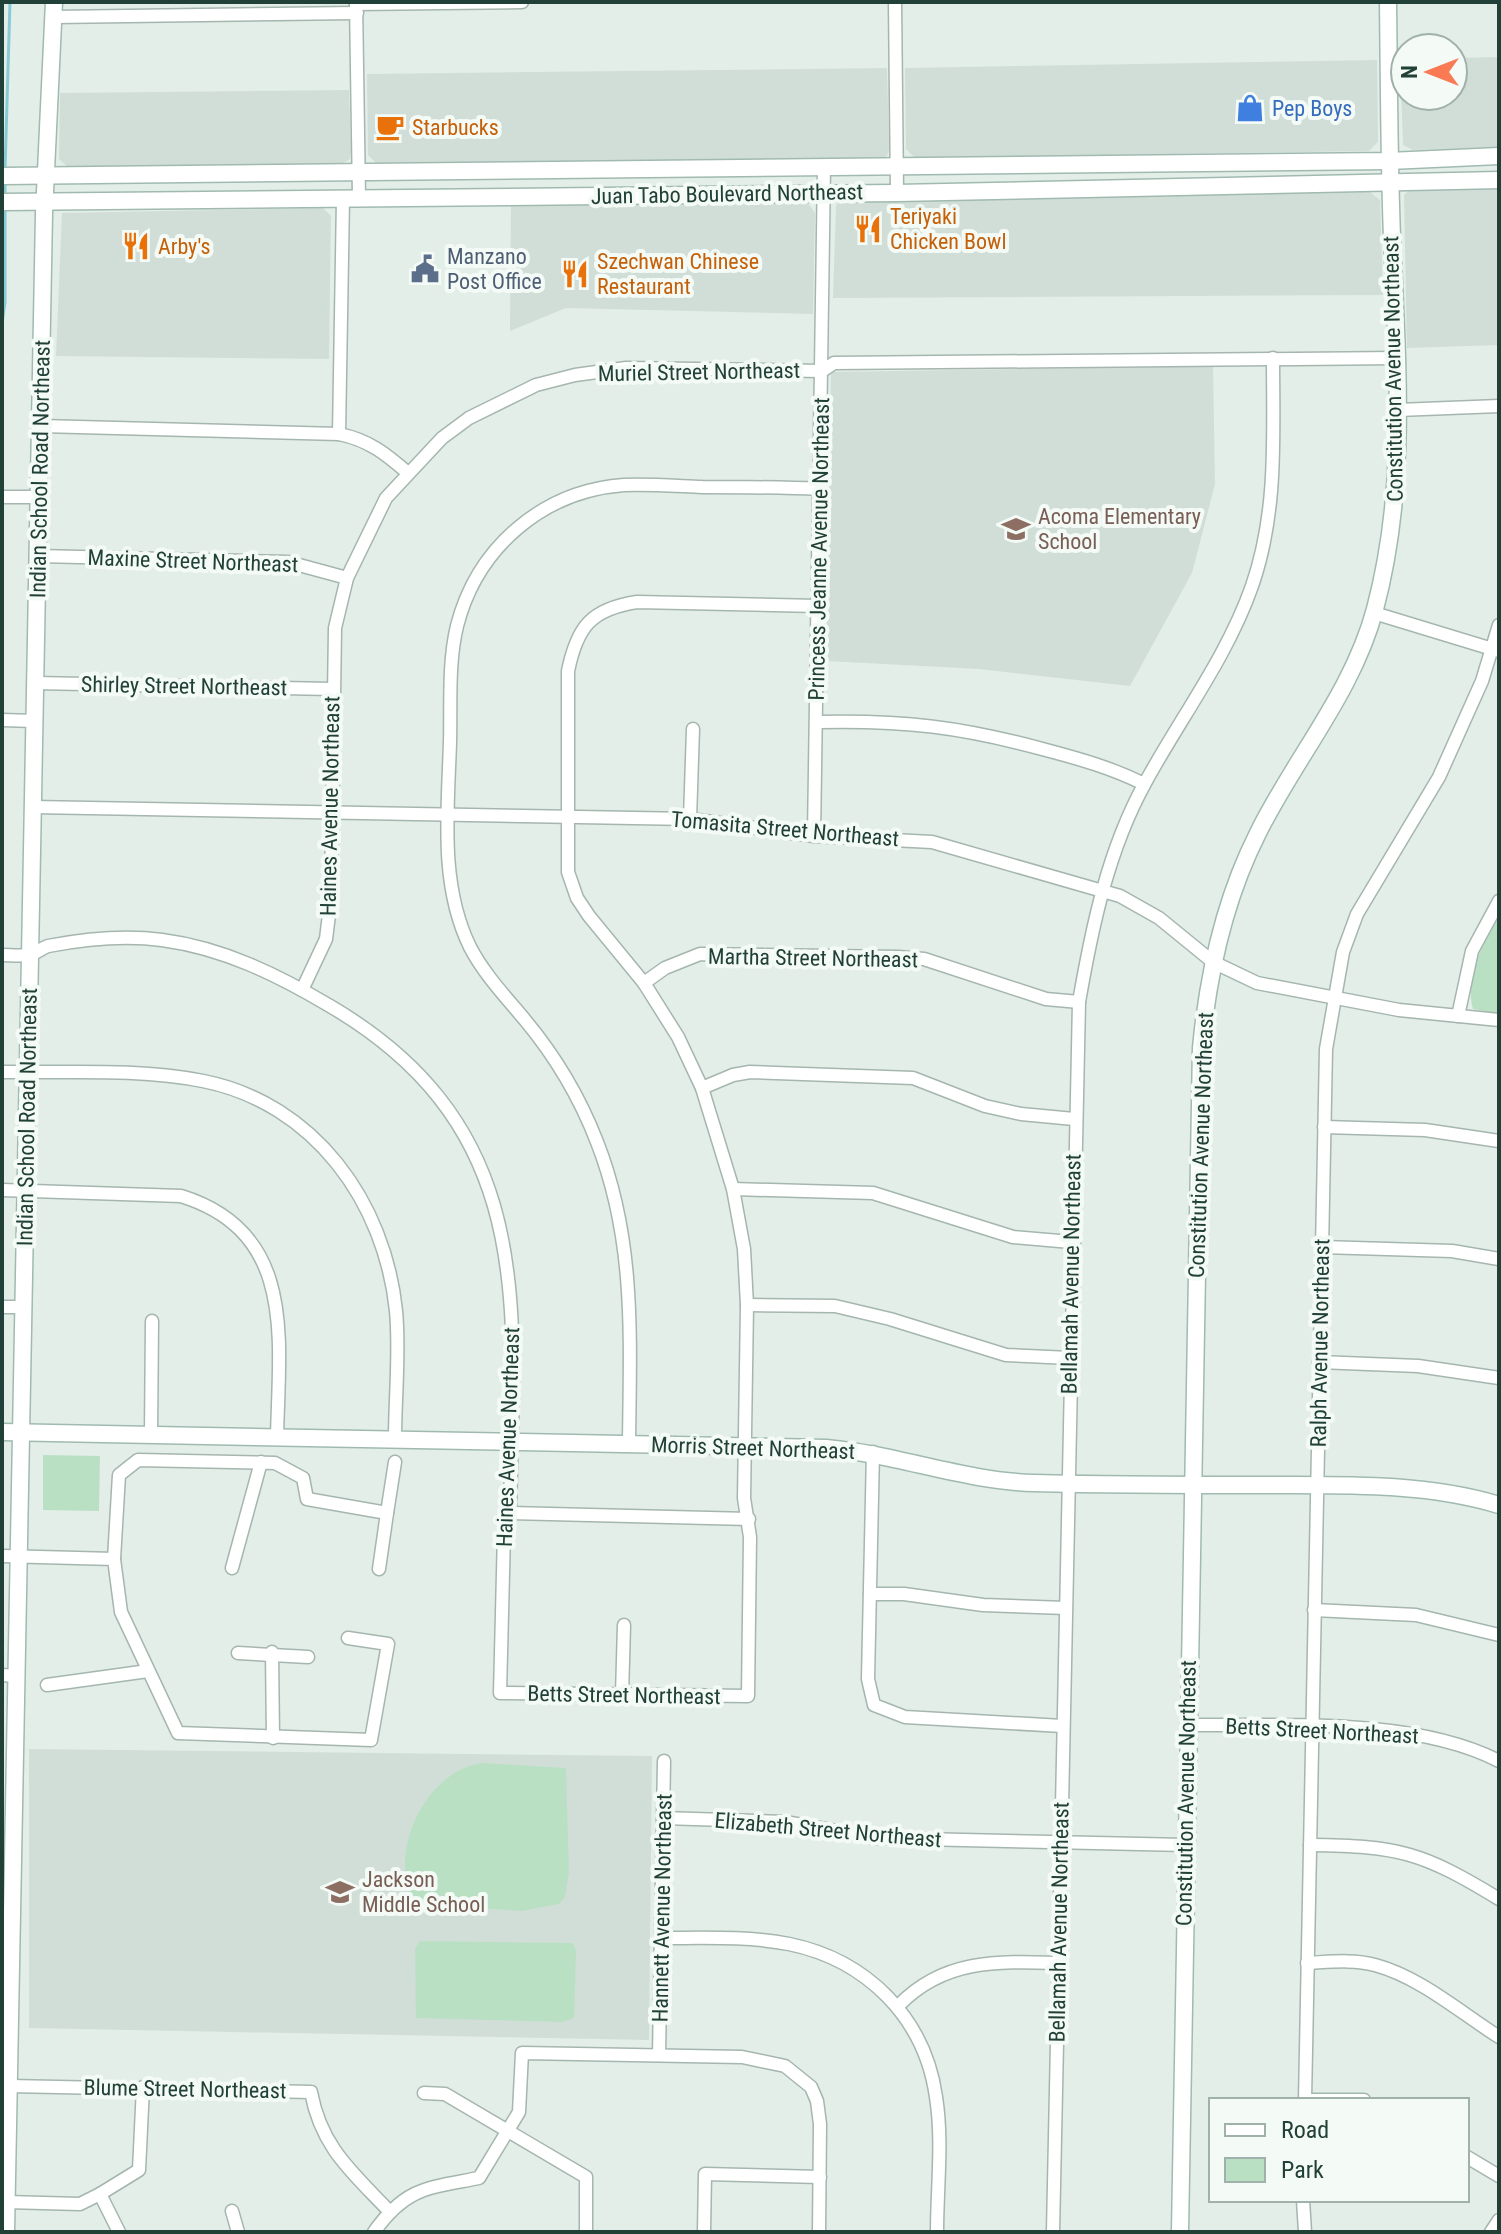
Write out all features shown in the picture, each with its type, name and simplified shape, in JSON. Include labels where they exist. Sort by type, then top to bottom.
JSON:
[{"type":"street","points":[[54,9],[522,2]]},
{"type":"street","points":[[895,2],[897,193]]},
{"type":"street","name":"Constitution Avenue Northeast","points":[[1180,2232],[1201,1048],[1213,962],[1230,901],[1252,845],[1342,690],[1374,613],[1395,512],[1398,410],[1389,161],[1388,2]]},
{"type":"street","points":[[339,434],[351,198],[359,174],[357,6]]},
{"type":"street","name":"Indian School Road Northeast","points":[[6,2232],[10,1556],[21,1432],[44,202],[54,9]]},
{"type":"street","name":"Juan Tabo Boulevard Northeast","points":[[9,176],[1389,161],[1499,156]]},
{"type":"street","points":[[1280,186],[1290,175],[1367,173],[1389,161]]},
{"type":"street","name":"Princess Jeanne Avenue Northeast","points":[[814,836],[824,167]]},
{"type":"street","name":"Juan Tabo Boulevard Northeast","points":[[10,202],[897,193],[1499,180]]},
{"type":"street","name":"Bellamah Avenue Northeast","points":[[1053,2232],[1071,1242],[1079,1002],[1103,890],[1120,835],[1144,784],[1211,671],[1252,586],[1271,504],[1273,358]]},
{"type":"street","name":"Muriel Street Northeast","points":[[408,473],[469,418],[508,397],[575,375],[626,368],[822,371],[834,363],[1397,358]]},
{"type":"street","points":[[1398,410],[1499,406]]},
{"type":"street","points":[[41,426],[339,434],[359,438],[379,448],[408,473]]},
{"type":"street","name":"Haines Avenue Northeast","points":[[408,473],[371,522],[347,578],[335,628],[331,898],[326,939],[302,990],[354,1020],[410,1067],[440,1101],[475,1157],[497,1212],[509,1266],[514,1317],[510,1513],[504,1533],[500,1693]]},
{"type":"street","points":[[629,1443],[630,1276],[611,1182],[592,1130],[559,1067],[492,982],[471,949],[453,895],[448,814],[451,668],[456,629],[478,570],[500,542],[549,508],[574,497],[623,485],[819,489]]},
{"type":"street","points":[[2,497],[39,497]]},
{"type":"street","name":"Maxine Street Northeast","points":[[38,556],[288,562],[347,578]]},
{"type":"street","points":[[510,1513],[749,1519],[744,1498],[747,1305],[744,1249],[733,1189],[702,1088],[678,1037],[644,983],[577,898],[566,854],[568,671],[574,642],[587,624],[617,605],[637,602],[818,606]]},
{"type":"street","points":[[1374,613],[1496,650]]},
{"type":"street","name":"Ralph Avenue Northeast","points":[[1305,2098],[1326,1049],[1343,952],[1357,914],[1439,777],[1496,650],[1499,625]]},
{"type":"street","name":"Shirley Street Northeast","points":[[35,683],[333,689]]},
{"type":"street","points":[[2,720],[34,721]]},
{"type":"street","points":[[817,722],[950,726],[1100,764],[1144,784]]},
{"type":"street","points":[[690,819],[693,729]]},
{"type":"street","name":"Tomasita Street Northeast","points":[[33,807],[690,819],[814,836],[932,842],[1103,890],[1139,905],[1213,962],[1257,983],[1333,999],[1499,1020]]},
{"type":"street","points":[[1458,1016],[1472,951],[1499,901]]},
{"type":"street","points":[[2,955],[30,955],[45,947],[108,939],[164,940],[226,954],[302,990]]},
{"type":"street","name":"Martha Street Northeast","points":[[644,983],[673,964],[700,954],[898,957],[924,959],[1046,999],[1079,1002]]},
{"type":"street","points":[[2,1072],[201,1080],[257,1099],[302,1126],[348,1175],[386,1251],[397,1313],[395,1439]]},
{"type":"street","points":[[702,1088],[733,1075],[750,1072],[887,1075],[913,1078],[985,1106],[1021,1114],[1074,1119]]},
{"type":"street","points":[[1324,1127],[1425,1130],[1499,1141]]},
{"type":"street","points":[[733,1189],[873,1193],[1013,1237],[1071,1242]]},
{"type":"street","points":[[2,1190],[181,1196],[206,1203],[245,1234],[263,1258],[277,1306],[277,1437]]},
{"type":"street","points":[[1322,1247],[1452,1251],[1499,1259]]},
{"type":"street","points":[[747,1305],[835,1306],[890,1319],[1006,1355],[1070,1358]]},
{"type":"street","points":[[2,1307],[23,1307]]},
{"type":"street","points":[[151,1434],[152,1321]]},
{"type":"street","points":[[1319,1362],[1418,1366],[1499,1378]]},
{"type":"street","name":"Morris Street Northeast","points":[[2,1432],[629,1443],[873,1452],[966,1475],[1032,1483],[1317,1485],[1417,1490],[1499,1505]]},
{"type":"street","points":[[873,1452],[868,1679],[874,1705],[905,1717],[1062,1726]]},
{"type":"street","points":[[348,1638],[388,1644],[371,1740],[178,1733],[121,1612],[113,1524],[119,1475],[138,1460],[275,1463],[303,1478],[307,1499],[387,1513]]},
{"type":"street","points":[[232,1568],[261,1462]]},
{"type":"street","points":[[379,1569],[395,1462]]},
{"type":"street","name":"Betts Street Northeast","points":[[500,1693],[748,1696],[749,1519]]},
{"type":"street","points":[[10,1556],[114,1559]]},
{"type":"street","points":[[870,1594],[904,1594],[983,1605],[1066,1608]]},
{"type":"street","points":[[1314,1610],[1416,1615],[1499,1635]]},
{"type":"street","points":[[622,1695],[624,1625]]},
{"type":"street","points":[[272,1652],[273,1738]]},
{"type":"street","points":[[238,1653],[272,1652],[308,1657]]},
{"type":"street","points":[[47,1685],[148,1671]]},
{"type":"street","name":"Betts Street Northeast","points":[[1188,1725],[1398,1731],[1434,1737],[1499,1761]]},
{"type":"street","name":"Hannett Avenue Northeast","points":[[659,2055],[664,1761]]},
{"type":"street","name":"Elizabeth Street Northeast","points":[[663,1818],[785,1822],[876,1838],[1185,1845]]},
{"type":"street","points":[[1310,1845],[1378,1847],[1410,1853],[1449,1869],[1499,1899]]},
{"type":"street","points":[[661,1938],[726,1938],[806,1948],[857,1972],[899,2005],[916,2032],[936,2097],[937,2232]]},
{"type":"street","points":[[899,2005],[923,1984],[962,1966],[984,1961],[1058,1963]]},
{"type":"street","points":[[1307,1963],[1356,1962],[1382,1967],[1414,1983],[1499,2037]]},
{"type":"street","points":[[374,2232],[389,2211],[416,2191],[479,2178],[519,2112],[522,2053],[766,2060],[799,2075],[811,2087],[817,2101],[819,2232]]},
{"type":"street","name":"Blume Street Northeast","points":[[8,2086],[311,2092],[316,2118],[333,2152],[389,2211]]},
{"type":"street","points":[[6,2202],[80,2204],[139,2170],[143,2087]]},
{"type":"street","points":[[424,2093],[445,2094],[586,2177],[586,2232]]},
{"type":"street","points":[[1469,2158],[1499,2176]]},
{"type":"street","points":[[704,2232],[705,2174],[820,2177]]},
{"type":"street","points":[[100,2194],[119,2232]]},
{"type":"street","points":[[1303,2202],[1305,2232]]},
{"type":"street","points":[[232,2211],[238,2232]]},
{"type":"street","points":[[1491,2232],[1499,2220]]},
{"type":"shaded area","points":[[1499,57],[1499,147],[1413,150],[1403,145],[1402,112],[1469,112],[1469,58]]},
{"type":"shaded area","points":[[1377,60],[1378,142],[1369,151],[915,158],[906,149],[905,68]]},
{"type":"shaded area","points":[[887,68],[889,150],[887,156],[879,159],[378,165],[368,155],[367,74]]},
{"type":"shaded area","points":[[349,90],[351,152],[350,159],[340,165],[69,168],[59,159],[60,93]]},
{"type":"shaded area","points":[[1499,187],[1499,345],[1407,348],[1404,195],[1410,190]]},
{"type":"shaded area","points":[[1370,192],[1380,200],[1383,295],[833,298],[836,206],[841,199]]},
{"type":"shaded area","points":[[807,202],[815,213],[813,314],[566,308],[510,331],[511,204]]},
{"type":"shaded area","points":[[323,208],[331,216],[329,359],[56,356],[62,213]]},
{"type":"shaded area","name":"Acoma Elementary School","points":[[1213,366],[1215,484],[1192,573],[1130,686],[979,669],[826,661],[831,372]]},
{"type":"shaded area","name":"Jackson Middle School","points":[[29,1749],[652,1756],[649,2040],[29,2028]]},
{"type":"green space","points":[[1499,917],[1499,1014],[1473,1009],[1471,984],[1477,961]]},
{"type":"green space","points":[[43,1455],[100,1456],[99,1511],[43,1510]]},
{"type":"green space","points":[[483,1763],[566,1768],[569,1872],[565,1897],[559,1904],[521,1911],[410,1904],[405,1871],[406,1849],[417,1816],[426,1800],[451,1775]]},
{"type":"green space","points":[[420,1941],[573,1943],[576,1951],[574,2018],[563,2022],[416,2018],[415,1949]]},
{"type":"waterway","points":[[5,170],[10,2]]},
{"type":"waterway","points":[[5,182],[5,198]]},
{"type":"waterway","points":[[2,324],[5,302],[5,210]]},
{"type":"place","name":"Pep Boys","points":[[1250,108]]},
{"type":"place","name":"Starbucks","points":[[390,127]]},
{"type":"place","name":"Teriyaki Chicken Bowl","points":[[868,229]]},
{"type":"place","name":"Arby's","points":[[136,246]]},
{"type":"place","name":"Manzano Post Office","points":[[425,269]]},
{"type":"place","name":"Szechwan Chinese Restaurant","points":[[575,274]]},
{"type":"place","name":"Acoma Elementary School","points":[[1016,529]]},
{"type":"place","name":"Jackson Middle School","points":[[340,1892]]}]
